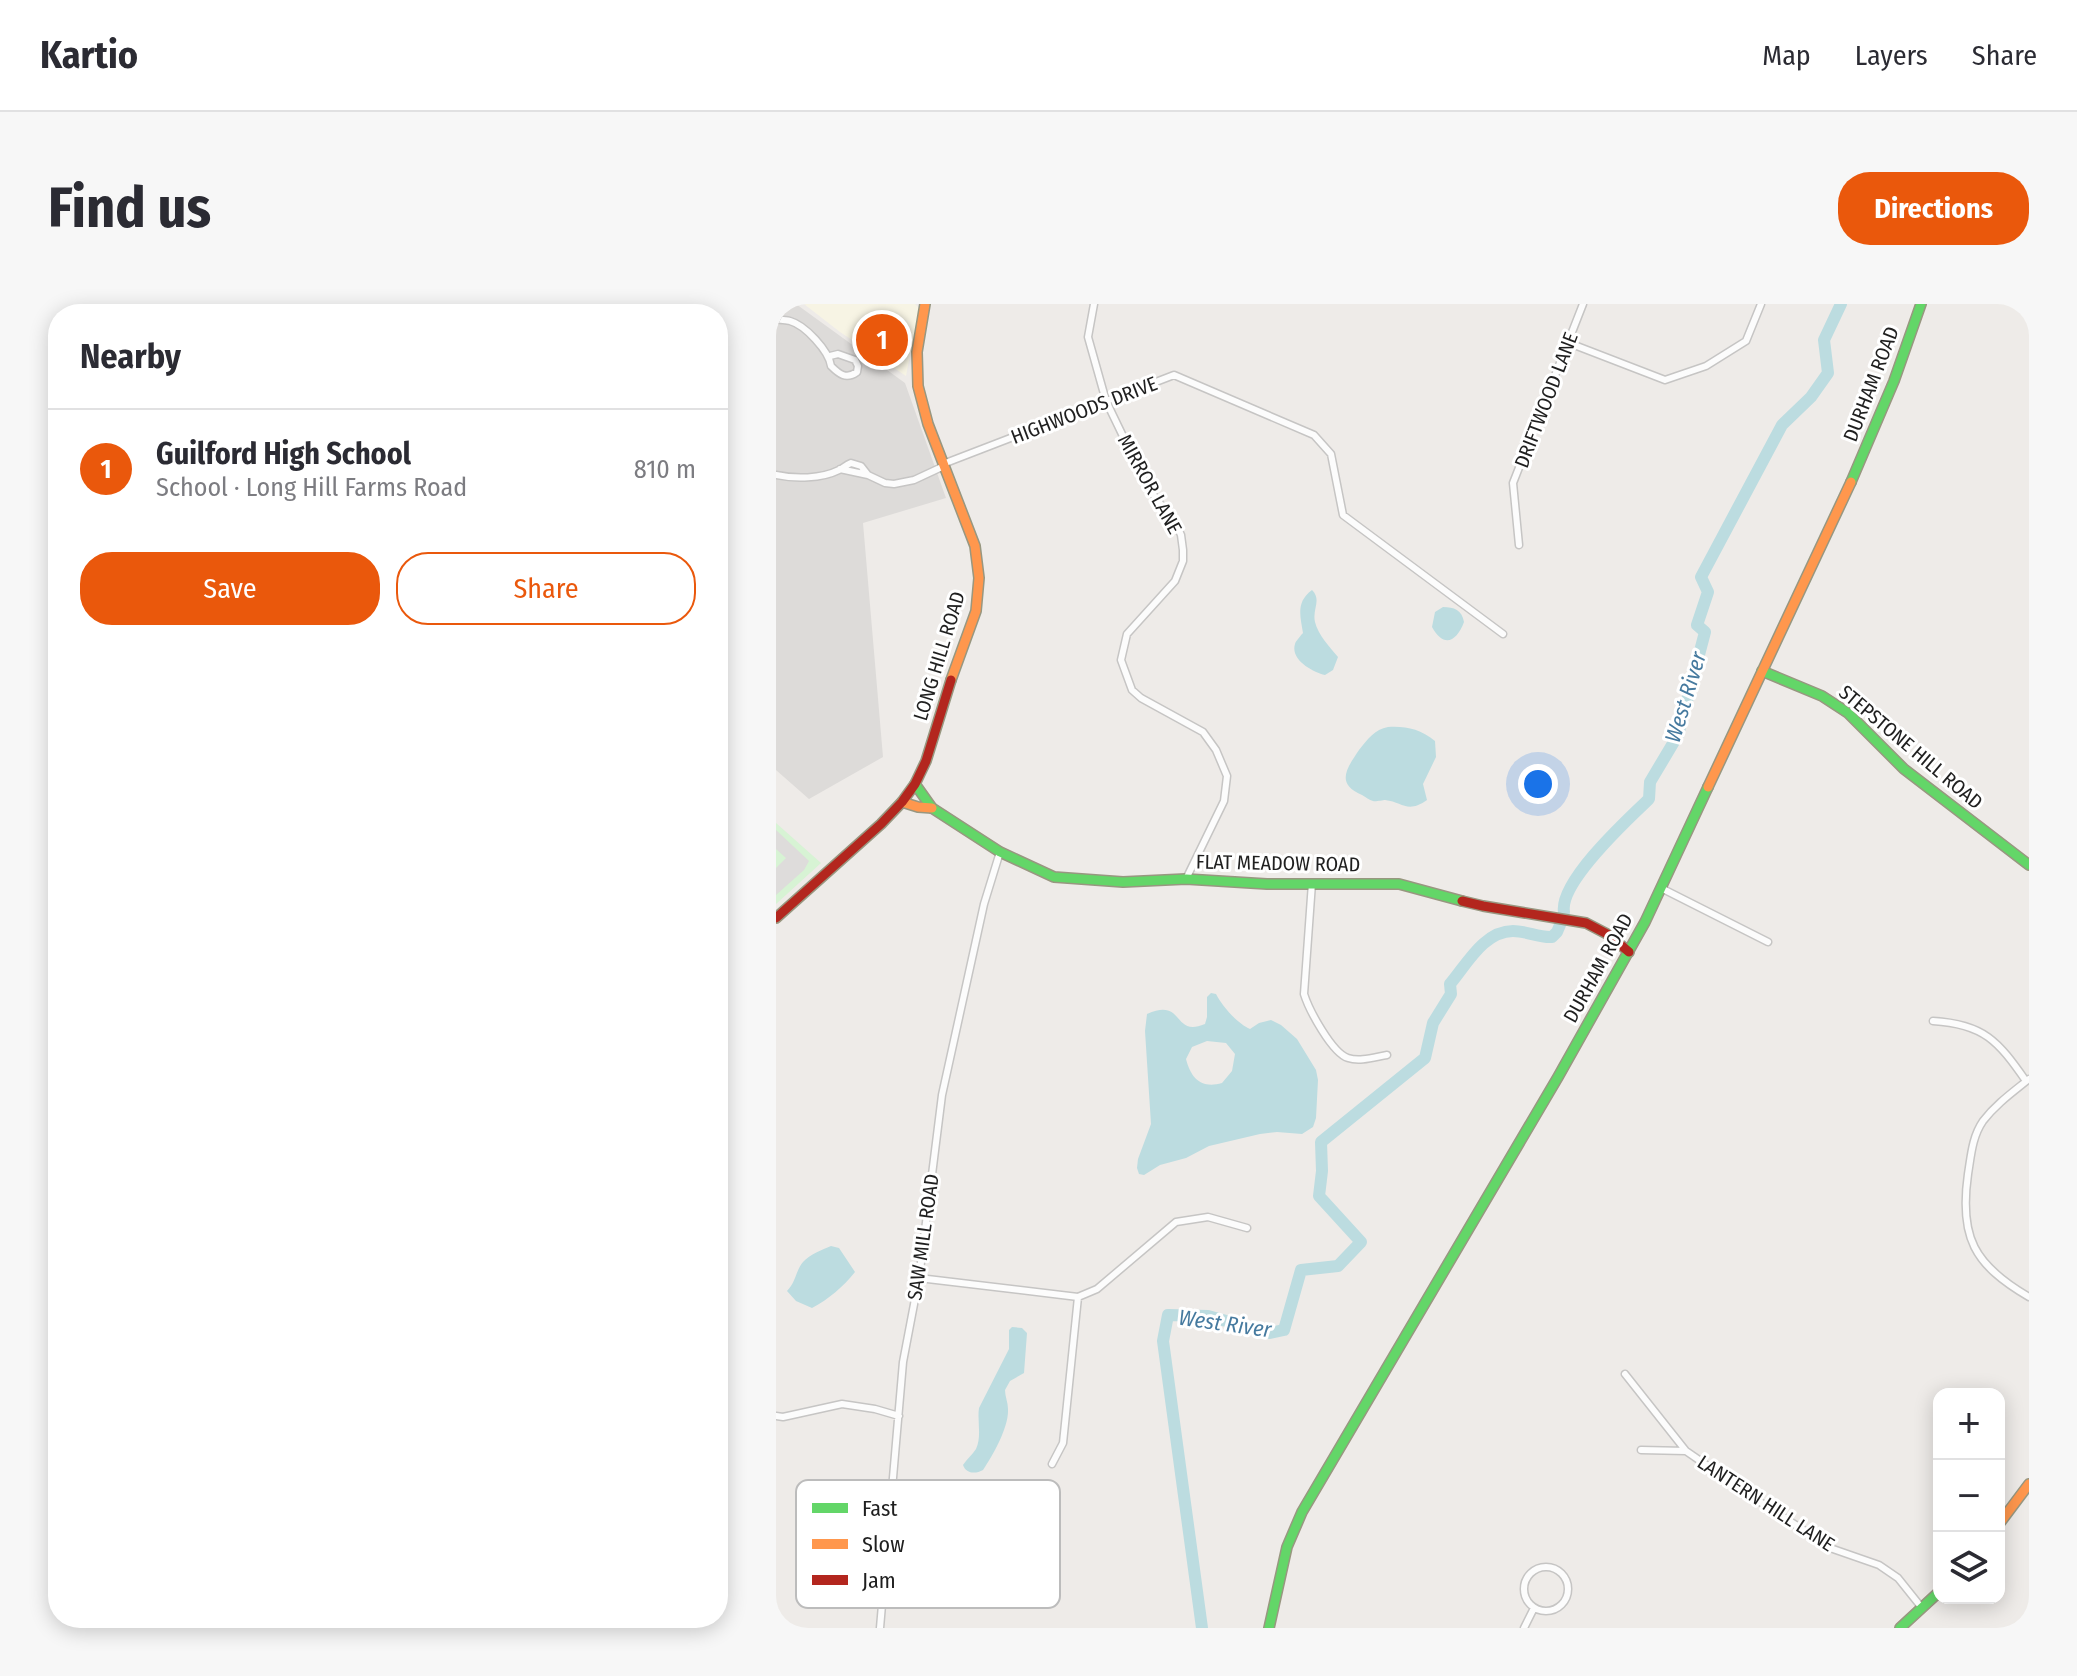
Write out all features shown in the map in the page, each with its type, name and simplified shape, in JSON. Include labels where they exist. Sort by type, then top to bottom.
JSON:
[{"type":"street","points":[[914,304],[924,309]]},
{"type":"street","name":"MIRROR LANE","points":[[1094,304],[1088,337],[1106,401],[1148,488],[1176,524],[1183,550],[1183,561],[1175,581],[1127,634],[1121,660],[1125,676],[1132,690],[1141,698],[1203,732],[1216,750],[1227,776],[1224,801],[1186,879]]},
{"type":"street","name":"DRIFTWOOD LANE","points":[[1519,545],[1513,483],[1583,304]]},
{"type":"street","points":[[1569,343],[1665,380],[1706,366],[1746,341],[1761,304]]},
{"type":"street","name":"DURHAM ROAD","points":[[1269,1628],[1294,1527],[1558,1077],[1629,952],[1661,888],[1874,431],[1921,304]]},
{"type":"street","name":"LONG HILL ROAD","points":[[776,918],[881,824],[915,784],[926,761],[972,624],[979,591],[975,546],[928,424],[918,386],[917,352],[924,309]]},
{"type":"street","points":[[776,319],[792,321],[806,330],[830,356],[831,366],[838,373],[852,376],[857,372],[855,360],[838,354],[830,356]]},
{"type":"street","name":"HIGHWOODS DRIVE","points":[[776,475],[812,476],[840,469],[868,475],[885,483],[914,480],[944,465],[1174,375],[1314,435],[1331,454],[1343,515],[1503,634]]},
{"type":"street","name":"STEPSTONE HILL ROAD","points":[[1762,671],[1822,696],[1848,713],[1904,769],[2029,865]]},
{"type":"street","name":"FLAT MEADOW ROAD","points":[[915,784],[932,808],[1000,852],[1054,877],[1123,882],[1186,879],[1267,884],[1399,884],[1483,906],[1576,921],[1597,928],[1629,952]]},
{"type":"street","name":"FLAT MEADOW ROAD","points":[[902,802],[932,808]]},
{"type":"street","name":"SAW MILL ROAD","points":[[893,1480],[903,1362],[919,1278],[942,1095],[984,904],[1000,852]]},
{"type":"street","points":[[1312,883],[1304,994],[1308,1004],[1343,1056],[1358,1059],[1387,1055]]},
{"type":"street","points":[[1661,888],[1768,942]]},
{"type":"street","points":[[1933,1021],[1964,1025],[1995,1041],[2028,1080],[1982,1122],[1972,1146],[1965,1217],[1972,1244],[1986,1265],[2029,1297]]},
{"type":"street","points":[[919,1278],[1078,1297],[1097,1289],[1176,1222],[1208,1217],[1247,1228]]},
{"type":"street","points":[[1052,1464],[1063,1443],[1078,1297]]},
{"type":"street","name":"LANTERN HILL LANE","points":[[1625,1374],[1686,1451],[1833,1549],[1879,1565],[1898,1578],[1922,1608]]},
{"type":"street","points":[[776,1416],[842,1404],[899,1416]]},
{"type":"street","name":"LANTERN HILL LANE","points":[[1641,1450],[1686,1451]]},
{"type":"street","points":[[2005,1517],[2028,1489]]},
{"type":"street","points":[[1542,1568],[1558,1572],[1567,1587],[1564,1601],[1548,1611],[1534,1608],[1524,1594],[1527,1577],[1542,1568]]},
{"type":"street","points":[[1900,1628],[1933,1598]]},
{"type":"street","name":"SAW MILL ROAD","points":[[880,1628],[882,1608]]},
{"type":"street","points":[[1524,1628],[1534,1608]]},
{"type":"shaded area","points":[[776,304],[796,304],[905,383],[946,498],[863,523],[883,757],[809,799],[776,770]]},
{"type":"shaded area","points":[[804,304],[915,304],[922,311],[916,325],[906,376],[840,332]]},
{"type":"shaded area","points":[[776,830],[809,861],[804,870],[776,895],[776,868],[786,858],[776,849]]},
{"type":"green space","points":[[776,823],[821,863],[776,904]]},
{"type":"water","points":[[1312,590],[1317,601],[1314,617],[1317,627],[1338,657],[1333,670],[1325,675],[1299,660],[1294,650],[1303,633],[1301,604]]},
{"type":"water","points":[[1443,607],[1457,610],[1464,622],[1458,634],[1450,640],[1441,638],[1432,627],[1435,612]]},
{"type":"water","points":[[1388,727],[1413,729],[1435,741],[1436,757],[1423,784],[1427,800],[1415,806],[1385,800],[1373,801],[1354,791],[1346,781],[1348,769],[1359,750],[1375,733]]},
{"type":"water","points":[[1211,993],[1216,994],[1231,1014],[1250,1029],[1271,1020],[1297,1039],[1316,1070],[1318,1080],[1313,1127],[1302,1134],[1260,1134],[1209,1146],[1186,1158],[1160,1165],[1144,1175],[1139,1174],[1138,1159],[1151,1124],[1145,1031],[1147,1014],[1167,1010],[1182,1023],[1195,1027],[1205,1024],[1207,997]],"holes":[[[1207,1041],[1226,1043],[1235,1054],[1232,1071],[1222,1083],[1209,1085],[1198,1081],[1186,1059],[1192,1047]]]},
{"type":"water","points":[[831,1246],[839,1248],[855,1272],[846,1283],[812,1308],[796,1301],[787,1291],[801,1265],[816,1252]]},
{"type":"water","points":[[1012,1327],[1022,1328],[1027,1333],[1024,1373],[1010,1381],[1005,1390],[1008,1416],[996,1449],[983,1470],[972,1472],[963,1465],[978,1444],[979,1408],[1009,1349],[1009,1330]]},
{"type":"waterway","name":"West River","points":[[1564,912],[1565,899],[1583,868],[1649,799],[1650,782],[1678,735],[1705,632],[1697,625],[1708,592],[1701,577],[1782,425],[1811,397],[1828,373],[1824,340],[1841,304]]},
{"type":"waterway","name":"West River","points":[[1202,1628],[1163,1341],[1168,1315],[1208,1316],[1270,1333],[1284,1330],[1301,1270],[1338,1266],[1361,1242],[1319,1196],[1321,1142],[1425,1058],[1433,1023],[1451,994],[1450,984],[1485,942],[1503,932],[1513,931],[1552,937],[1560,925]]},
{"type":"traffic: fast","points":[[1851,482],[1894,381],[1921,304]]},
{"type":"traffic: fast","points":[[1762,671],[1822,696],[1848,713],[1904,769],[2029,865]]},
{"type":"traffic: fast","points":[[915,784],[932,808],[1000,852],[1054,877],[1123,882],[1186,879],[1267,884],[1399,884],[1462,901]]},
{"type":"traffic: fast","points":[[1269,1628],[1287,1547],[1302,1512],[1558,1077],[1645,922],[1708,787]]},
{"type":"traffic: fast","points":[[1900,1628],[1933,1598]]},
{"type":"traffic: slow","points":[[925,304],[917,352],[918,386],[928,424],[975,546],[979,578],[976,611],[951,680]]},
{"type":"traffic: slow","points":[[1708,787],[1851,482]]},
{"type":"traffic: slow","points":[[902,802],[932,808]]},
{"type":"traffic: slow","points":[[2005,1516],[2029,1484]]},
{"type":"traffic: jam","points":[[776,918],[902,802],[926,761],[951,680]]},
{"type":"traffic: jam","points":[[1462,901],[1586,923],[1609,935],[1629,952]]},
{"type":"place","name":"Guilford High School","points":[[882,340]]}]
